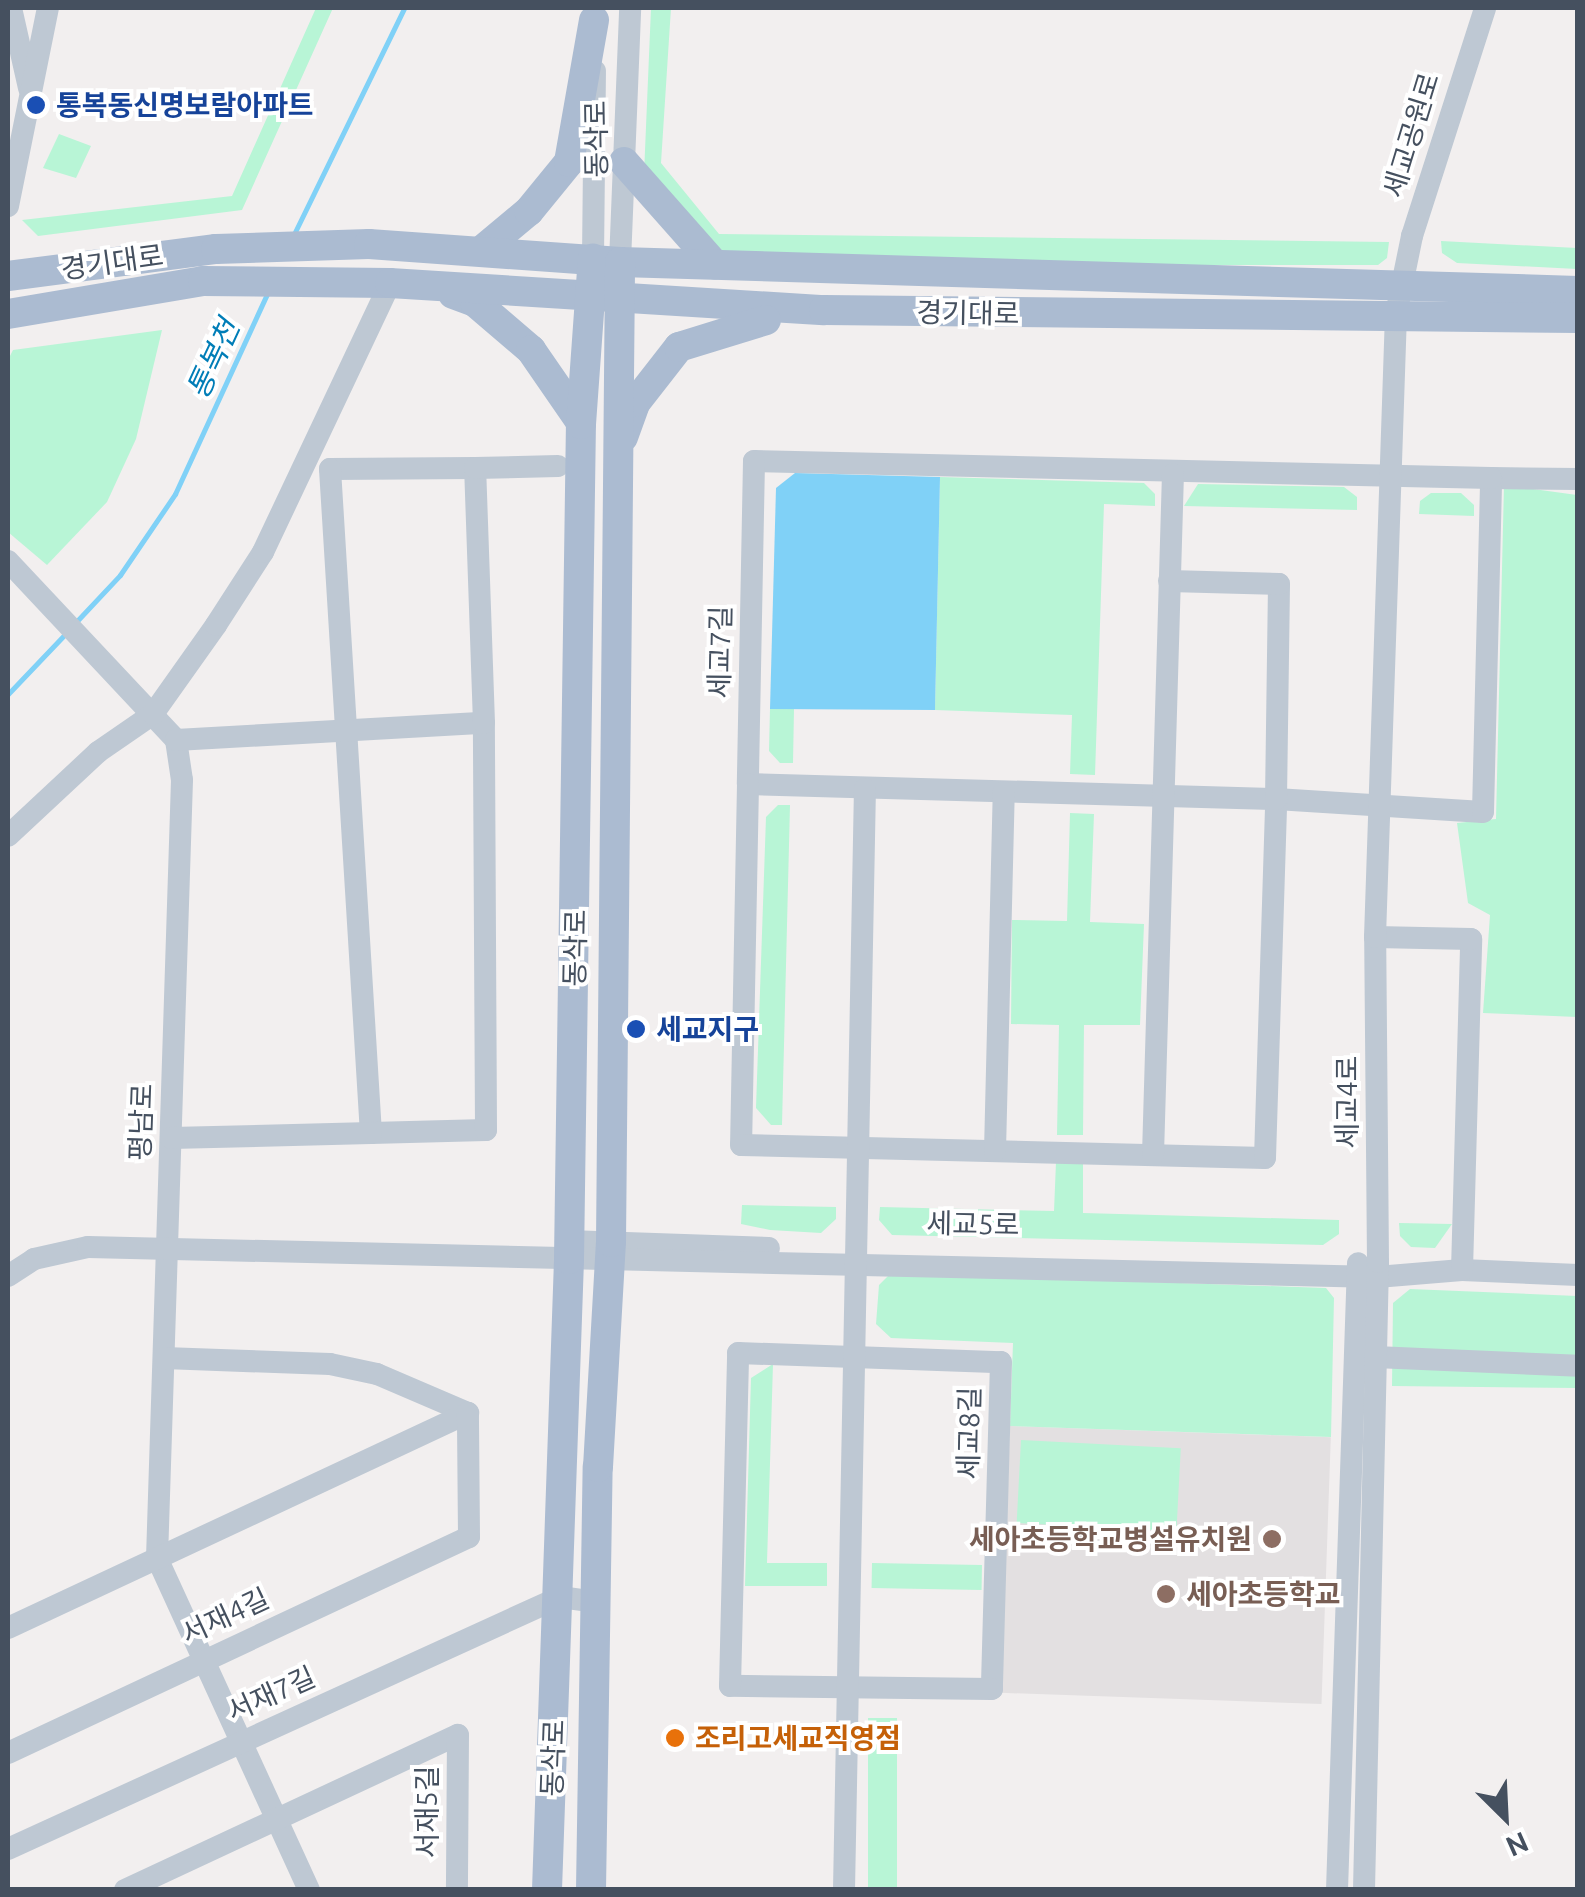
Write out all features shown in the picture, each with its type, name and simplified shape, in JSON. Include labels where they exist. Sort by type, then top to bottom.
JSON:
[{"type":"main road","points":[[481,251],[529,211],[569,162],[595,14]]},
{"type":"main road","points":[[624,162],[715,264]]},
{"type":"main road","name":"경기대로","points":[[8,276],[216,249],[369,244],[607,260],[1578,290]]},
{"type":"main road","points":[[602,296],[607,260]]},
{"type":"main road","name":"경기대로","points":[[8,314],[204,280],[390,284],[824,310],[1578,318]]},
{"type":"main road","points":[[436,288],[475,302],[504,324],[554,376],[581,424]]},
{"type":"main road","name":"동삭로","points":[[547,1890],[560,1597],[581,424],[602,296]]},
{"type":"main road","name":"동삭로","points":[[591,1890],[594,1602],[610,1252],[616,453],[602,296]]},
{"type":"main road","points":[[616,453],[636,402],[679,346],[738,324],[824,310]]},
{"type":"street","points":[[11,8],[31,96]]},
{"type":"street","points":[[8,206],[48,8]]},
{"type":"street","name":"동삭로","points":[[607,260],[624,162],[630,8]]},
{"type":"street","name":"세교공원로","points":[[1396,314],[1484,8]]},
{"type":"street","name":"동삭로","points":[[595,14],[607,260]]},
{"type":"street","points":[[8,836],[147,708],[264,552],[390,284]]},
{"type":"street","name":"세교4로","points":[[1336,1890],[1368,1269],[1396,314]]},
{"type":"street","name":"세교7길","points":[[1170,581],[1279,584],[1265,1158],[741,1145],[754,461],[1173,474],[1390,472],[1578,479]]},
{"type":"street","points":[[371,1133],[350,732],[330,469],[558,466]]},
{"type":"street","points":[[171,1138],[486,1130],[484,723],[475,468]]},
{"type":"street","points":[[1153,1155],[1173,474]]},
{"type":"street","points":[[748,784],[1276,798],[1484,812],[1490,478]]},
{"type":"street","points":[[8,561],[176,740],[484,723]]},
{"type":"street","name":"평남로","points":[[157,1558],[182,780],[176,740]]},
{"type":"street","points":[[844,1890],[866,789]]},
{"type":"street","points":[[995,1151],[1004,792]]},
{"type":"street","points":[[1375,937],[1471,939],[1462,1270]]},
{"type":"street","name":"세교5로","points":[[8,1276],[34,1258],[88,1247],[568,1250],[1578,1275]]},
{"type":"street","name":"세교4로","points":[[1364,1890],[1375,1357],[1368,1269]]},
{"type":"street","name":"세교8길","points":[[738,1353],[855,1358],[1000,1362],[992,1689],[730,1686],[738,1353]]},
{"type":"street","points":[[1375,1357],[1578,1366]]},
{"type":"street","points":[[164,1358],[330,1364],[377,1374],[468,1413]]},
{"type":"street","points":[[8,1628],[468,1413]]},
{"type":"street","name":"서재4길","points":[[8,1753],[469,1537],[468,1413]]},
{"type":"street","points":[[157,1558],[244,1739],[310,1890]]},
{"type":"street","points":[[560,1597],[594,1602]]},
{"type":"street","name":"서재7길","points":[[8,1849],[560,1597]]},
{"type":"street","name":"서재5길","points":[[281,1820],[458,1735],[457,1890]]},
{"type":"street","points":[[132,1888],[281,1820]]},
{"type":"shaded area","name":"세아초등학교","points":[[1010,1426],[1331,1437],[1321,1704],[1001,1693]]},
{"type":"green space","points":[[316,8],[333,8],[242,210],[38,236],[22,220],[232,196]]},
{"type":"green space","points":[[651,8],[671,8],[661,163],[719,234],[1389,242],[1387,258],[1378,265],[1059,265],[716,253],[644,174]]},
{"type":"green space","points":[[59,134],[91,146],[76,178],[43,168]]},
{"type":"green space","points":[[1441,241],[1577,248],[1577,269],[1457,263],[1442,253]]},
{"type":"green space","points":[[162,330],[136,439],[107,502],[47,565],[8,532],[8,360],[13,350]]},
{"type":"green space","points":[[940,477],[1144,483],[1155,494],[1155,506],[1104,504],[1095,775],[1070,774],[1072,715],[935,710]]},
{"type":"green space","points":[[1198,484],[1344,487],[1357,497],[1357,510],[1184,506]]},
{"type":"green space","points":[[1504,485],[1577,495],[1577,1017],[1483,1013],[1490,915],[1468,903],[1457,823],[1496,819]]},
{"type":"green space","points":[[1431,493],[1461,493],[1474,505],[1474,516],[1419,514],[1420,501]]},
{"type":"green space","points":[[770,709],[794,709],[793,763],[780,763],[769,751]]},
{"type":"green space","points":[[778,805],[790,805],[782,1125],[771,1125],[756,1108],[766,817]]},
{"type":"green space","points":[[1070,813],[1094,814],[1090,922],[1144,924],[1140,1025],[1084,1025],[1083,1135],[1057,1135],[1059,1025],[1011,1024],[1012,920],[1067,921]]},
{"type":"green space","points":[[1056,1162],[1083,1163],[1083,1213],[1339,1220],[1339,1234],[1323,1245],[892,1235],[879,1220],[880,1207],[1054,1211]]},
{"type":"green space","points":[[742,1205],[836,1207],[836,1219],[821,1233],[770,1230],[741,1224]]},
{"type":"green space","points":[[1399,1223],[1452,1224],[1435,1248],[1411,1247],[1400,1236]]},
{"type":"green space","points":[[891,1273],[1326,1288],[1334,1298],[1331,1437],[1010,1426],[1013,1343],[891,1338],[876,1324],[879,1285]]},
{"type":"green space","points":[[1410,1289],[1577,1296],[1577,1388],[1392,1386],[1393,1303]]},
{"type":"green space","points":[[773,1364],[767,1563],[827,1563],[827,1586],[745,1586],[751,1378]]},
{"type":"green space","points":[[1021,1440],[1181,1448],[1176,1531],[1017,1523]]},
{"type":"green space","points":[[872,1563],[982,1565],[982,1590],[872,1588]]},
{"type":"green space","points":[[868,1718],[897,1718],[897,1889],[868,1889]]},
{"type":"water","points":[[795,473],[940,477],[935,710],[770,709],[776,488]]},
{"type":"waterway","name":"통복천","points":[[294,234],[404,8]]},
{"type":"waterway","name":"통복천","points":[[75,623],[120,575],[175,494],[267,294]]},
{"type":"waterway","name":"통복천","points":[[8,694],[68,631]]},
{"type":"place","name":"통복동신명보람아파트","points":[[36,105]]},
{"type":"place","name":"세교지구","points":[[636,1029]]},
{"type":"place","name":"세아초등학교병설유치원","points":[[1272,1539]]},
{"type":"place","name":"세아초등학교","points":[[1166,1594]]},
{"type":"place","name":"조리고세교직영점","points":[[675,1738]]}]
